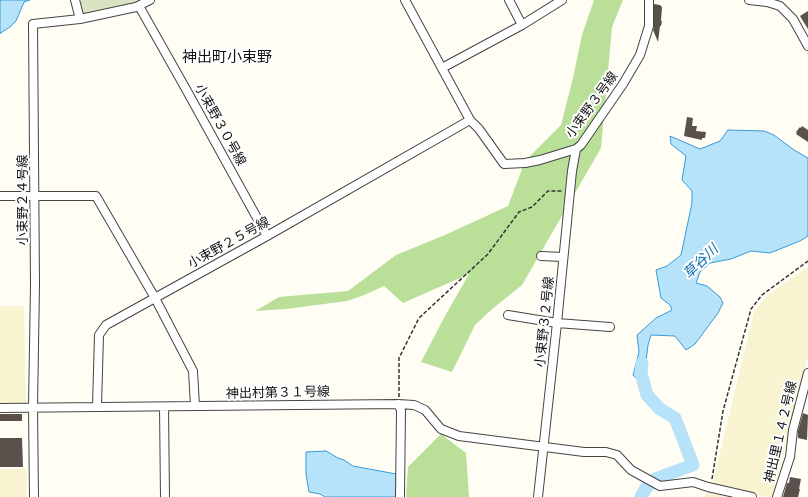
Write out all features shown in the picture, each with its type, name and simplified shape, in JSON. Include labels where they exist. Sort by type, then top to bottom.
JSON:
[{"type":"street","points":[[75,0],[80,19]]},
{"type":"street","name":"小束野２４号線","points":[[34,497],[33,407],[35,196],[33,24],[80,19],[139,6],[150,0]]},
{"type":"street","points":[[405,0],[470,120]]},
{"type":"street","points":[[509,0],[522,25]]},
{"type":"street","points":[[442,68],[522,25],[562,0]]},
{"type":"street","name":"小束野３号線","points":[[470,120],[479,129],[504,164],[525,163],[540,160],[576,149],[581,145],[623,84],[640,56],[649,26],[649,0]]},
{"type":"street","points":[[749,0],[767,2],[780,6],[793,19],[808,46]]},
{"type":"street","name":"小束野３０号線","points":[[139,6],[267,236]]},
{"type":"street","name":"小束野２５号線","points":[[97,406],[99,335],[106,325],[267,236],[352,186],[470,120]]},
{"type":"street","name":"小束野３２号線","points":[[538,497],[572,171],[576,149]]},
{"type":"street","points":[[0,196],[96,196],[155,298],[193,371],[195,406]]},
{"type":"street","points":[[541,256],[563,257]]},
{"type":"street","points":[[508,315],[557,323],[610,328]]},
{"type":"street","name":"神出里１４２号線","points":[[778,497],[790,457],[793,430],[808,373]]},
{"type":"street","points":[[398,404],[401,410],[400,497]]},
{"type":"street","name":"神出村第３１号線","points":[[0,408],[97,406],[164,407],[414,405],[425,410],[442,429],[459,436],[544,446]]},
{"type":"street","points":[[164,407],[166,497]]},
{"type":"street","name":"神出里１４２号線","points":[[544,446],[584,452],[606,452],[617,456],[631,470],[660,486],[693,482],[752,497]]},
{"type":"path","points":[[398,404],[399,358],[419,318],[488,254],[519,212],[532,207],[548,191],[570,190]]},
{"type":"path","points":[[708,487],[712,479],[723,411],[751,309],[762,294],[808,261]]},
{"type":"shaded area","points":[[808,267],[808,356],[773,497],[712,486],[754,312],[768,295]]},
{"type":"shaded area","points":[[0,306],[24,306],[26,404],[0,404]]},
{"type":"shaded area","points":[[0,469],[27,469],[27,497],[0,497]]},
{"type":"shaded area","points":[[707,492],[730,497],[704,497]]},
{"type":"green space","points":[[78,0],[146,0],[138,4],[84,16]]},
{"type":"green space","points":[[594,0],[623,0],[612,27],[601,148],[522,285],[475,325],[452,372],[421,362],[469,274],[403,303],[384,286],[347,301],[286,309],[255,311],[279,297],[348,291],[396,255],[445,235],[508,206],[525,161],[561,125],[582,35]]},
{"type":"green space","points":[[441,434],[466,453],[469,497],[406,497],[408,467]]},
{"type":"water","points":[[0,0],[30,0],[24,2],[16,21],[0,34]]},
{"type":"water","points":[[728,130],[764,131],[774,135],[794,150],[808,158],[808,236],[800,241],[770,253],[751,251],[731,259],[710,263],[700,272],[696,283],[707,286],[720,297],[723,303],[718,313],[695,344],[686,350],[675,336],[651,335],[648,345],[644,378],[640,382],[633,375],[639,352],[637,335],[656,318],[672,310],[670,305],[661,298],[656,270],[667,266],[681,255],[692,203],[692,191],[682,180],[686,156],[671,144],[670,136],[700,149],[720,141]]},
{"type":"water","points":[[326,451],[353,466],[396,474],[396,497],[325,497],[320,494],[309,492],[306,474],[306,452]]},
{"type":"building","points":[[654,4],[662,7],[662,21],[658,42],[653,30]]},
{"type":"building","points":[[808,11],[808,29],[800,16]]},
{"type":"building","points":[[687,117],[693,118],[692,126],[697,126],[696,131],[706,132],[705,138],[702,138],[702,140],[684,136]]},
{"type":"building","points":[[802,126],[808,130],[808,142],[796,134]]},
{"type":"building","points":[[803,413],[808,415],[807,440],[798,438],[798,431]]},
{"type":"building","points":[[0,414],[22,414],[22,421],[0,421]]},
{"type":"building","points":[[0,438],[22,438],[23,467],[0,467]]},
{"type":"building","points":[[790,477],[801,479],[798,497],[783,497]]},
{"type":"waterway","name":"草谷川","points":[[641,497],[646,488],[655,479],[693,465],[675,418],[660,409],[647,395],[641,373],[642,363]]},
{"type":"district","name":"神出町小束野","points":[[227,58]]}]
